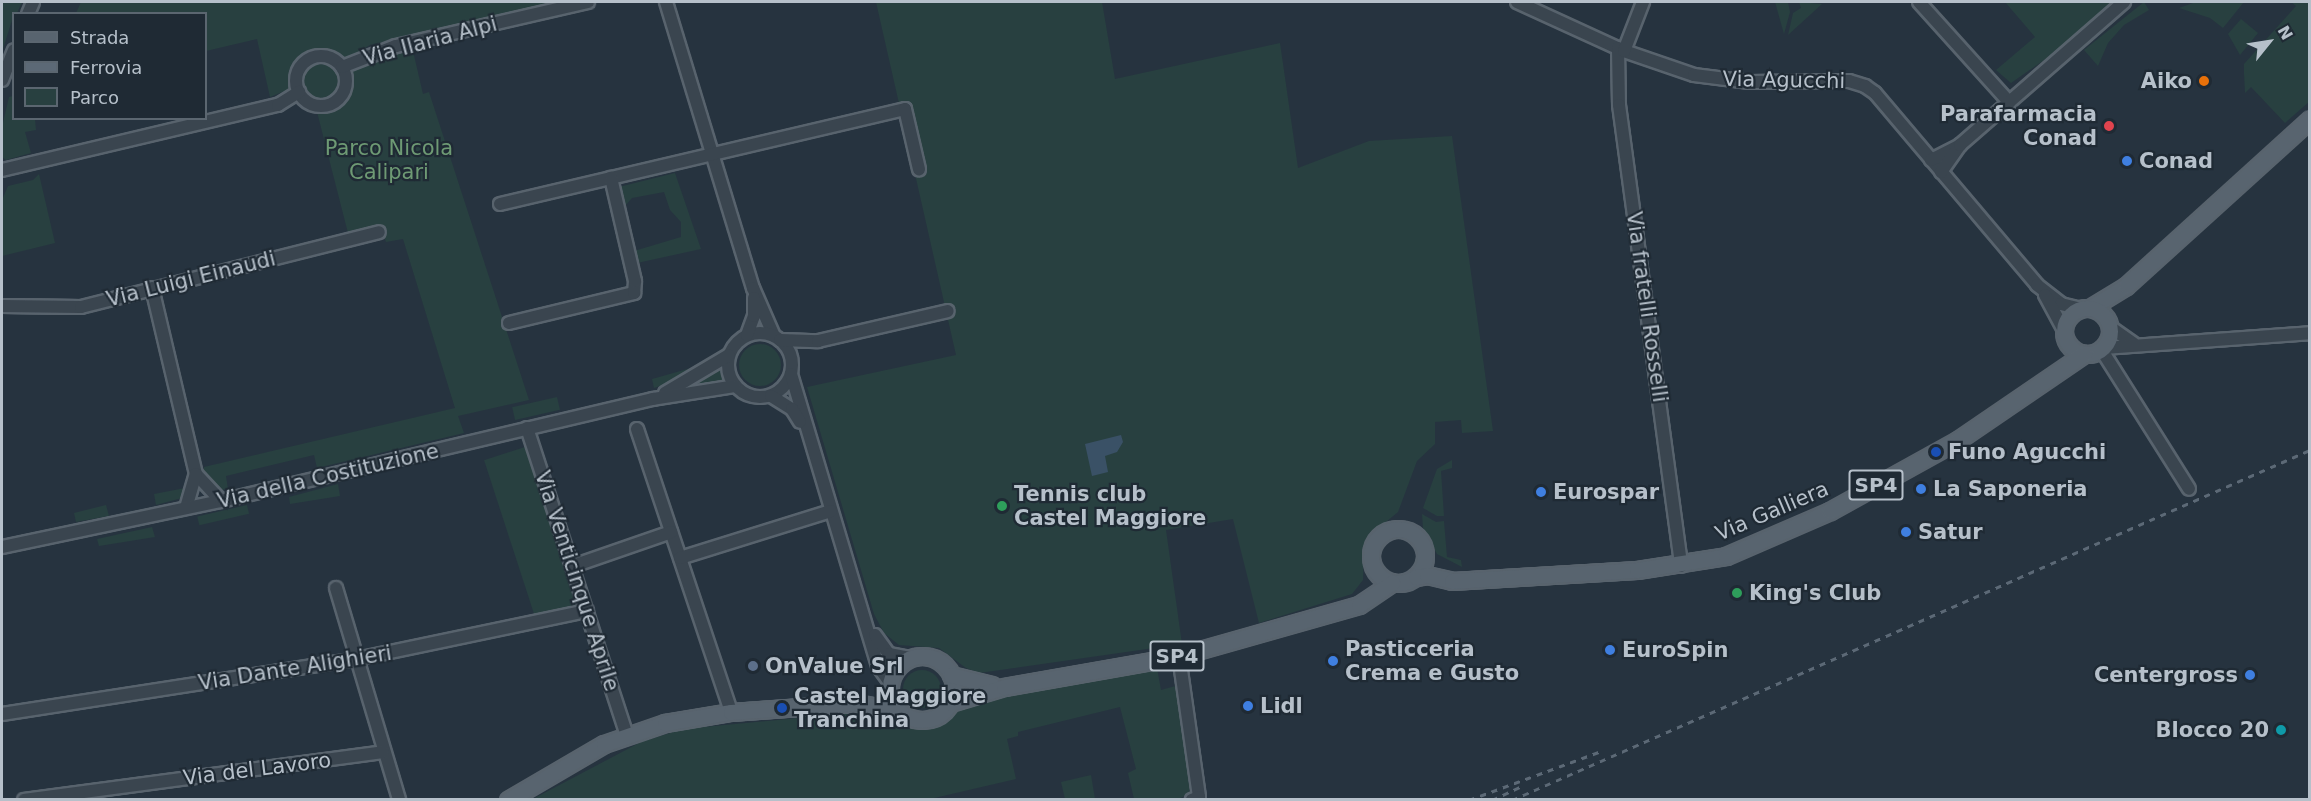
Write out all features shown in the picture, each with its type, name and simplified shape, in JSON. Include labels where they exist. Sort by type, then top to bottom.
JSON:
[{"type":"main road","points":[[2054,370],[2071,315],[2126,286],[2310,119]]},
{"type":"main road","points":[[2109,325],[2126,286]]},
{"type":"main road","points":[[2065,333],[2072,348],[2084,354],[2102,349],[2110,337],[2109,325],[2101,312],[2085,309]]},
{"type":"main road","name":"Via Galliera","points":[[1416,577],[1435,576],[1452,581],[1470,578],[1682,566],[1750,547],[1830,511],[1989,421],[2054,370],[2084,354]]},
{"type":"main road","points":[[1346,607],[1362,594],[1374,567],[1374,544],[1392,529],[1415,534],[1425,549],[1424,567],[1416,577],[1392,583],[1374,567]]},
{"type":"main road","name":"Via Galliera","points":[[1425,549],[1439,566],[1470,578]]},
{"type":"main road","name":"SP4","points":[[900,711],[911,718],[930,719],[950,703],[1004,687],[1179,656],[1359,605],[1392,583]]},
{"type":"main road","points":[[900,711],[891,688],[899,666],[910,658]]},
{"type":"main road","name":"SP4","points":[[910,658],[934,658],[951,675],[973,683],[1004,687]]},
{"type":"main road","points":[[950,703],[954,690],[951,675]]},
{"type":"main road","points":[[857,703],[891,688]]},
{"type":"main road","points":[[508,800],[627,735],[679,720],[731,712],[857,703],[900,711]]},
{"type":"street","name":"Via Ilaria Alpi","points":[[342,67],[396,46],[588,2]]},
{"type":"street","points":[[666,2],[753,288],[777,338],[789,349],[805,430],[862,605],[878,666],[891,688]]},
{"type":"street","name":"Via Agucchi","points":[[1517,2],[1621,50],[1665,67],[1720,80],[1856,82],[1875,93],[2043,292]]},
{"type":"street","points":[[1621,50],[1644,2]]},
{"type":"street","points":[[1919,2],[2009,102]]},
{"type":"street","points":[[1941,172],[1960,145],[2124,2]]},
{"type":"street","name":"Via fratelli Rosselli","points":[[1621,50],[1619,105],[1682,566]]},
{"type":"street","points":[[2,80],[12,55]]},
{"type":"street","name":"Via Ilaria Alpi","points":[[323,55],[342,67],[346,82],[335,101],[315,105],[299,92],[297,74],[308,59],[323,55]]},
{"type":"street","points":[[2,170],[278,105],[299,92]]},
{"type":"street","points":[[500,204],[905,109],[919,169]]},
{"type":"street","points":[[1931,160],[1960,145]]},
{"type":"street","points":[[509,323],[634,293],[635,281],[611,178]]},
{"type":"street","name":"Via Luigi Einaudi","points":[[2,306],[71,308],[379,232]]},
{"type":"street","points":[[152,288],[196,474],[221,501]]},
{"type":"street","points":[[753,288],[754,316],[747,335],[729,355],[728,371],[735,386],[747,395],[771,396],[792,409],[805,430]]},
{"type":"street","points":[[2043,292],[2061,304],[2085,309]]},
{"type":"street","points":[[2043,292],[2065,333]]},
{"type":"street","points":[[747,335],[818,341],[948,311]]},
{"type":"street","points":[[2109,325],[2134,344]]},
{"type":"street","points":[[2189,489],[2102,349],[2134,344],[2248,339],[2310,333]]},
{"type":"street","points":[[771,396],[784,387],[792,371],[818,341]]},
{"type":"street","name":"Via della Costituzione","points":[[653,399],[729,355]]},
{"type":"street","name":"Via della Costituzione","points":[[2,547],[221,501],[653,399],[735,386]]},
{"type":"street","name":"Via Venticinque Aprile","points":[[527,428],[627,735]]},
{"type":"street","points":[[637,429],[731,712]]},
{"type":"street","points":[[186,508],[196,474]]},
{"type":"street","points":[[680,558],[831,511]]},
{"type":"street","points":[[573,566],[670,532]]},
{"type":"street","points":[[336,588],[399,800]]},
{"type":"street","points":[[862,605],[881,647],[893,657],[910,658]]},
{"type":"street","name":"Via Dante Alighieri","points":[[2,714],[357,659],[587,611]]},
{"type":"street","points":[[1179,656],[1199,797],[1192,800]]},
{"type":"street","name":"Via del Lavoro","points":[[24,800],[62,797],[383,752]]},
{"type":"green space","points":[[2,2],[22,2],[17,12],[12,12],[12,20],[2,52]]},
{"type":"green space","name":"Parco Nicola Calipari","points":[[81,2],[556,2],[370,45],[343,60],[332,52],[310,54],[292,73],[292,88],[270,97],[257,39],[207,51],[207,12],[76,12]]},
{"type":"green space","points":[[876,2],[1102,2],[1115,79],[1280,43],[1298,168],[1369,141],[1452,136],[1493,431],[1462,433],[1461,420],[1435,422],[1435,444],[1417,461],[1398,512],[1368,537],[1364,549],[1363,580],[1352,594],[1259,623],[1233,519],[1166,530],[1182,644],[979,673],[966,668],[939,648],[899,645],[884,633],[874,614],[807,387],[956,355]]},
{"type":"green space","points":[[1775,2],[1788,2],[1790,12],[1784,34]]},
{"type":"green space","points":[[1799,2],[1822,4],[1788,35],[1793,13],[1801,8]]},
{"type":"green space","points":[[2005,2],[2115,2],[2050,56],[2011,83],[1996,70],[2035,37]]},
{"type":"green space","points":[[2144,2],[2149,10],[2124,25],[2108,43],[2098,66],[2084,50]]},
{"type":"green space","points":[[2196,2],[2244,2],[2223,28],[2210,18],[2179,8]]},
{"type":"green space","points":[[2291,2],[2309,2],[2310,101],[2285,123],[2251,87],[2245,93],[2244,64],[2296,6]]},
{"type":"green space","points":[[2241,19],[2258,33],[2240,55],[2228,34]]},
{"type":"green space","name":"Parco Nicola Calipari","points":[[413,51],[423,94],[429,92],[529,400],[458,416],[464,433],[317,468],[314,455],[226,476],[228,489],[219,490],[204,477],[204,467],[455,408],[403,239],[386,242],[380,225],[348,233],[316,108],[331,108],[342,101],[350,87],[348,71],[374,58]]},
{"type":"green space","name":"Parco Nicola Calipari","points":[[321,64],[333,69],[338,81],[333,93],[321,98],[309,93],[304,81],[309,69]]},
{"type":"green space","points":[[12,96],[12,120],[35,120],[36,130],[25,132],[31,153],[6,160],[2,157],[2,127],[9,97]]},
{"type":"green space","points":[[675,173],[701,249],[637,263],[634,251],[681,237],[681,222],[670,210],[664,192],[632,198],[624,207],[619,187]]},
{"type":"green space","points":[[39,174],[55,243],[2,256],[2,200],[8,186],[33,180]]},
{"type":"green space","points":[[760,344],[775,350],[781,365],[775,380],[760,386],[745,380],[739,365],[745,350]]},
{"type":"green space","points":[[691,368],[663,385],[654,388],[652,379]]},
{"type":"green space","points":[[721,368],[724,380],[674,392],[701,380]]},
{"type":"green space","points":[[557,397],[560,410],[515,420],[512,407]]},
{"type":"green space","points":[[525,447],[577,607],[536,620],[484,460]]},
{"type":"green space","points":[[1452,460],[1452,468],[1441,471],[1444,516],[1437,516],[1423,508],[1437,469]]},
{"type":"green space","points":[[338,484],[340,496],[290,504],[289,497]]},
{"type":"green space","points":[[185,488],[182,498],[156,505],[154,494]]},
{"type":"green space","points":[[106,505],[109,516],[76,522],[74,513]]},
{"type":"green space","points":[[247,505],[249,514],[199,525],[197,516]]},
{"type":"green space","points":[[1422,514],[1436,522],[1444,521],[1447,557],[1461,560],[1462,567],[1437,554],[1423,528]]},
{"type":"green space","points":[[152,527],[155,537],[99,546],[97,539]]},
{"type":"green space","points":[[1157,668],[1161,690],[1179,685],[1190,794],[1178,799],[1134,799],[1128,773],[1136,769],[1120,707],[1018,732],[1018,736],[1007,739],[1016,779],[930,799],[531,800],[641,742],[683,729],[881,710],[906,725],[929,726],[941,721],[962,703]]},
{"type":"green space","points":[[922,670],[936,675],[941,689],[936,703],[922,708],[908,703],[903,689],[908,675]]},
{"type":"green space","points":[[1091,775],[1095,799],[1065,799],[1061,782]]},
{"type":"water","points":[[1121,435],[1123,442],[1117,452],[1105,456],[1108,472],[1092,476],[1085,444]]},
{"type":"railway","points":[[1512,800],[2310,450]]},
{"type":"railway","points":[[1469,800],[1599,752]]},
{"type":"railway","points":[[1492,800],[1520,787]]},
{"type":"place","name":"Aiko","points":[[2204,81]]},
{"type":"place","name":"Parafarmacia Conad","points":[[2109,126]]},
{"type":"place","name":"Conad","points":[[2127,161]]},
{"type":"place","name":"Funo Agucchi","points":[[1936,452]]},
{"type":"place","name":"La Saponeria","points":[[1921,489]]},
{"type":"place","name":"Eurospar","points":[[1541,492]]},
{"type":"place","name":"Tennis club Castel Maggiore","points":[[1002,506]]},
{"type":"place","name":"Satur","points":[[1906,532]]},
{"type":"place","name":"King's Club","points":[[1737,593]]},
{"type":"place","name":"EuroSpin","points":[[1610,650]]},
{"type":"place","name":"Pasticceria Crema e Gusto","points":[[1333,661]]},
{"type":"place","name":"OnValue Srl","points":[[753,666]]},
{"type":"place","name":"Centergross","points":[[2250,675]]},
{"type":"place","name":"Lidl","points":[[1248,706]]},
{"type":"place","name":"Castel Maggiore Tranchina","points":[[782,708]]},
{"type":"place","name":"Blocco 20","points":[[2281,730]]}]
